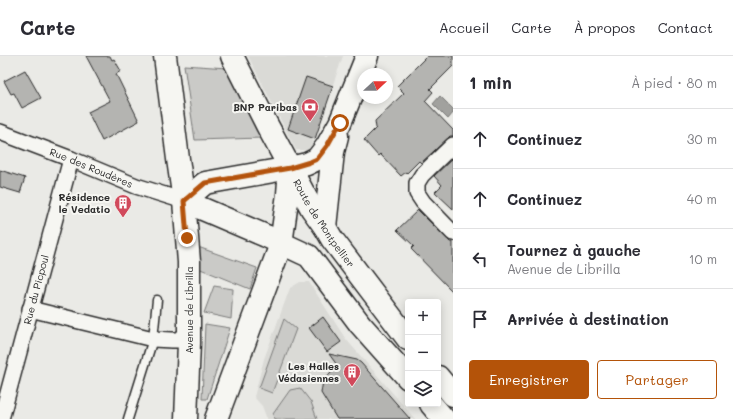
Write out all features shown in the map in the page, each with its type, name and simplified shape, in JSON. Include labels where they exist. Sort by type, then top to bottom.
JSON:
[{"type":"main road","points":[[165,56],[184,201]]},
{"type":"main road","name":"Route de Montpellier","points":[[232,56],[312,209],[336,244],[405,335]]},
{"type":"main road","points":[[184,201],[205,183],[290,168],[307,164],[317,159],[327,146],[340,123],[367,56]]},
{"type":"main road","points":[[325,227],[333,152],[340,123]]},
{"type":"main road","points":[[216,419],[281,244],[290,168]]},
{"type":"main road","points":[[184,201],[309,256],[360,324],[405,375]]},
{"type":"main road","name":"Avenue de Librilla","points":[[184,201],[189,262],[189,330],[186,419]]},
{"type":"main road","points":[[441,381],[453,395]]},
{"type":"main road","points":[[434,407],[444,419]]},
{"type":"street","name":"Rue des Roudères","points":[[0,132],[136,186],[184,201]]},
{"type":"street","points":[[453,145],[422,175],[417,183],[418,193],[423,202],[453,233]]},
{"type":"street","name":"Rue du Picpoul","points":[[1,419],[71,160]]},
{"type":"street","points":[[30,309],[154,339],[180,340],[189,330]]},
{"type":"lane","points":[[128,419],[154,339],[157,300]]},
{"type":"shaded area","points":[[248,56],[343,56],[310,150],[296,150]]},
{"type":"shaded area","points":[[184,65],[227,68],[262,138],[195,140]]},
{"type":"shaded area","points":[[440,96],[453,109],[453,113],[448,119],[433,104]]},
{"type":"shaded area","points":[[198,247],[257,268],[250,289],[198,268]]},
{"type":"shaded area","name":"Les Halles Védasiennes","points":[[300,282],[309,282],[345,338],[415,419],[267,419],[262,406],[254,397],[264,359],[290,288]]},
{"type":"shaded area","points":[[214,286],[233,289],[231,319],[204,313]]},
{"type":"shaded area","points":[[284,319],[296,329],[272,393],[259,388]]},
{"type":"shaded area","points":[[205,324],[230,328],[207,399],[202,399]]},
{"type":"shaded area","points":[[300,388],[311,402],[317,419],[274,419],[273,414],[290,390]]},
{"type":"building","points":[[86,56],[110,56],[112,60],[114,59],[121,71],[116,74],[139,121],[102,141],[88,112],[110,101]]},
{"type":"building","points":[[427,56],[453,56],[453,66],[430,89],[433,92],[425,101],[453,130],[453,136],[450,136],[421,163],[419,161],[407,173],[406,172],[401,176],[380,154],[378,156],[364,140],[376,128],[375,121],[404,93],[397,86]]},
{"type":"building","points":[[25,70],[41,98],[22,108],[14,93],[11,94],[4,81]]},
{"type":"building","points":[[306,77],[333,86],[315,139],[288,129]]},
{"type":"building","points":[[453,158],[453,209],[435,192],[442,185],[434,176]]},
{"type":"building","points":[[0,170],[25,178],[20,193],[0,187]]},
{"type":"building","points":[[418,210],[450,242],[453,242],[453,292],[411,249],[414,246],[397,230]]},
{"type":"building","points":[[323,317],[341,342],[327,352],[309,328]]},
{"type":"building","name":"Les Halles Védasiennes","points":[[329,354],[357,360],[361,363],[410,419],[337,419],[321,393],[323,381],[337,365]]},
{"type":"place","name":"BNP Paribas","points":[[310,122]]},
{"type":"place","name":"Résidence le Vedatio","points":[[123,218]]},
{"type":"place","name":"Les Halles Védasiennes","points":[[352,387]]},
{"type":"route","points":[[187,238],[184,201],[205,183],[307,164],[317,159],[327,146],[340,123]]}]
